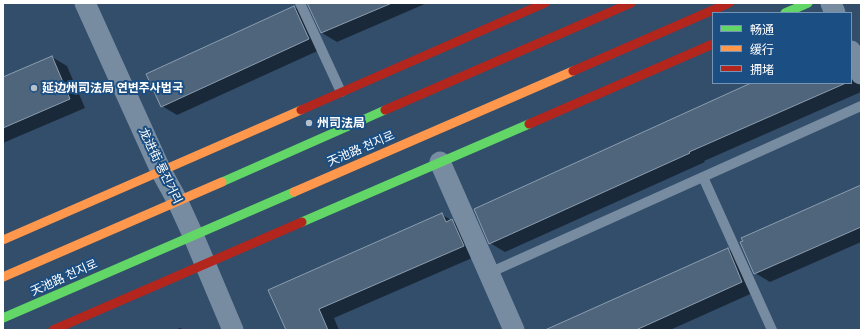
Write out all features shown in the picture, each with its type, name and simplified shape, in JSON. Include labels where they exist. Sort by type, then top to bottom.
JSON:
[{"type":"main road","points":[[3,240],[545,3]]},
{"type":"main road","points":[[3,277],[631,3]]},
{"type":"main road","name":"天池路 천지로","points":[[3,318],[729,3]]},
{"type":"main road","points":[[787,12],[808,3]]},
{"type":"main road","points":[[53,330],[712,44]]},
{"type":"street","name":"龙进街 룡진거리","points":[[85,3],[161,171],[177,200],[193,235],[233,330]]},
{"type":"street","points":[[852,53],[861,74]]},
{"type":"street","points":[[440,162],[514,330]]},
{"type":"lane","points":[[300,3],[341,92]]},
{"type":"lane","points":[[489,273],[861,106]]},
{"type":"lane","points":[[703,177],[772,330]]},
{"type":"building","points":[[307,3],[392,3],[321,33]]},
{"type":"building","points":[[294,6],[309,39],[161,107],[146,74]]},
{"type":"building","name":"延边州司法局 연변주사법국","points":[[52,56],[70,99],[3,128],[3,77]]},
{"type":"building","points":[[749,84],[844,84],[689,152],[690,153],[489,244],[474,209]]},
{"type":"building","points":[[861,185],[861,227],[754,274],[740,242],[743,241],[741,238]]},
{"type":"building","points":[[442,213],[446,222],[452,219],[464,246],[319,309],[328,330],[286,330],[268,290]]},
{"type":"building","points":[[728,248],[742,282],[636,330],[545,330]]},
{"type":"traffic: fast","points":[[787,12],[808,3]]},
{"type":"traffic: fast","points":[[222,182],[385,110]]},
{"type":"traffic: fast","points":[[302,222],[529,124]]},
{"type":"traffic: fast","points":[[3,318],[294,192]]},
{"type":"traffic: slow","points":[[294,192],[573,71]]},
{"type":"traffic: slow","points":[[3,240],[301,110]]},
{"type":"traffic: slow","points":[[3,277],[222,182]]},
{"type":"traffic: jam","points":[[301,110],[545,3]]},
{"type":"traffic: jam","points":[[385,110],[631,3]]},
{"type":"traffic: jam","points":[[573,71],[729,3]]},
{"type":"traffic: jam","points":[[529,124],[712,44]]},
{"type":"traffic: jam","points":[[53,330],[302,222]]},
{"type":"place","name":"延边州司法局 연변주사법국","points":[[34,88]]},
{"type":"place","name":"州司法局","points":[[309,123]]}]
